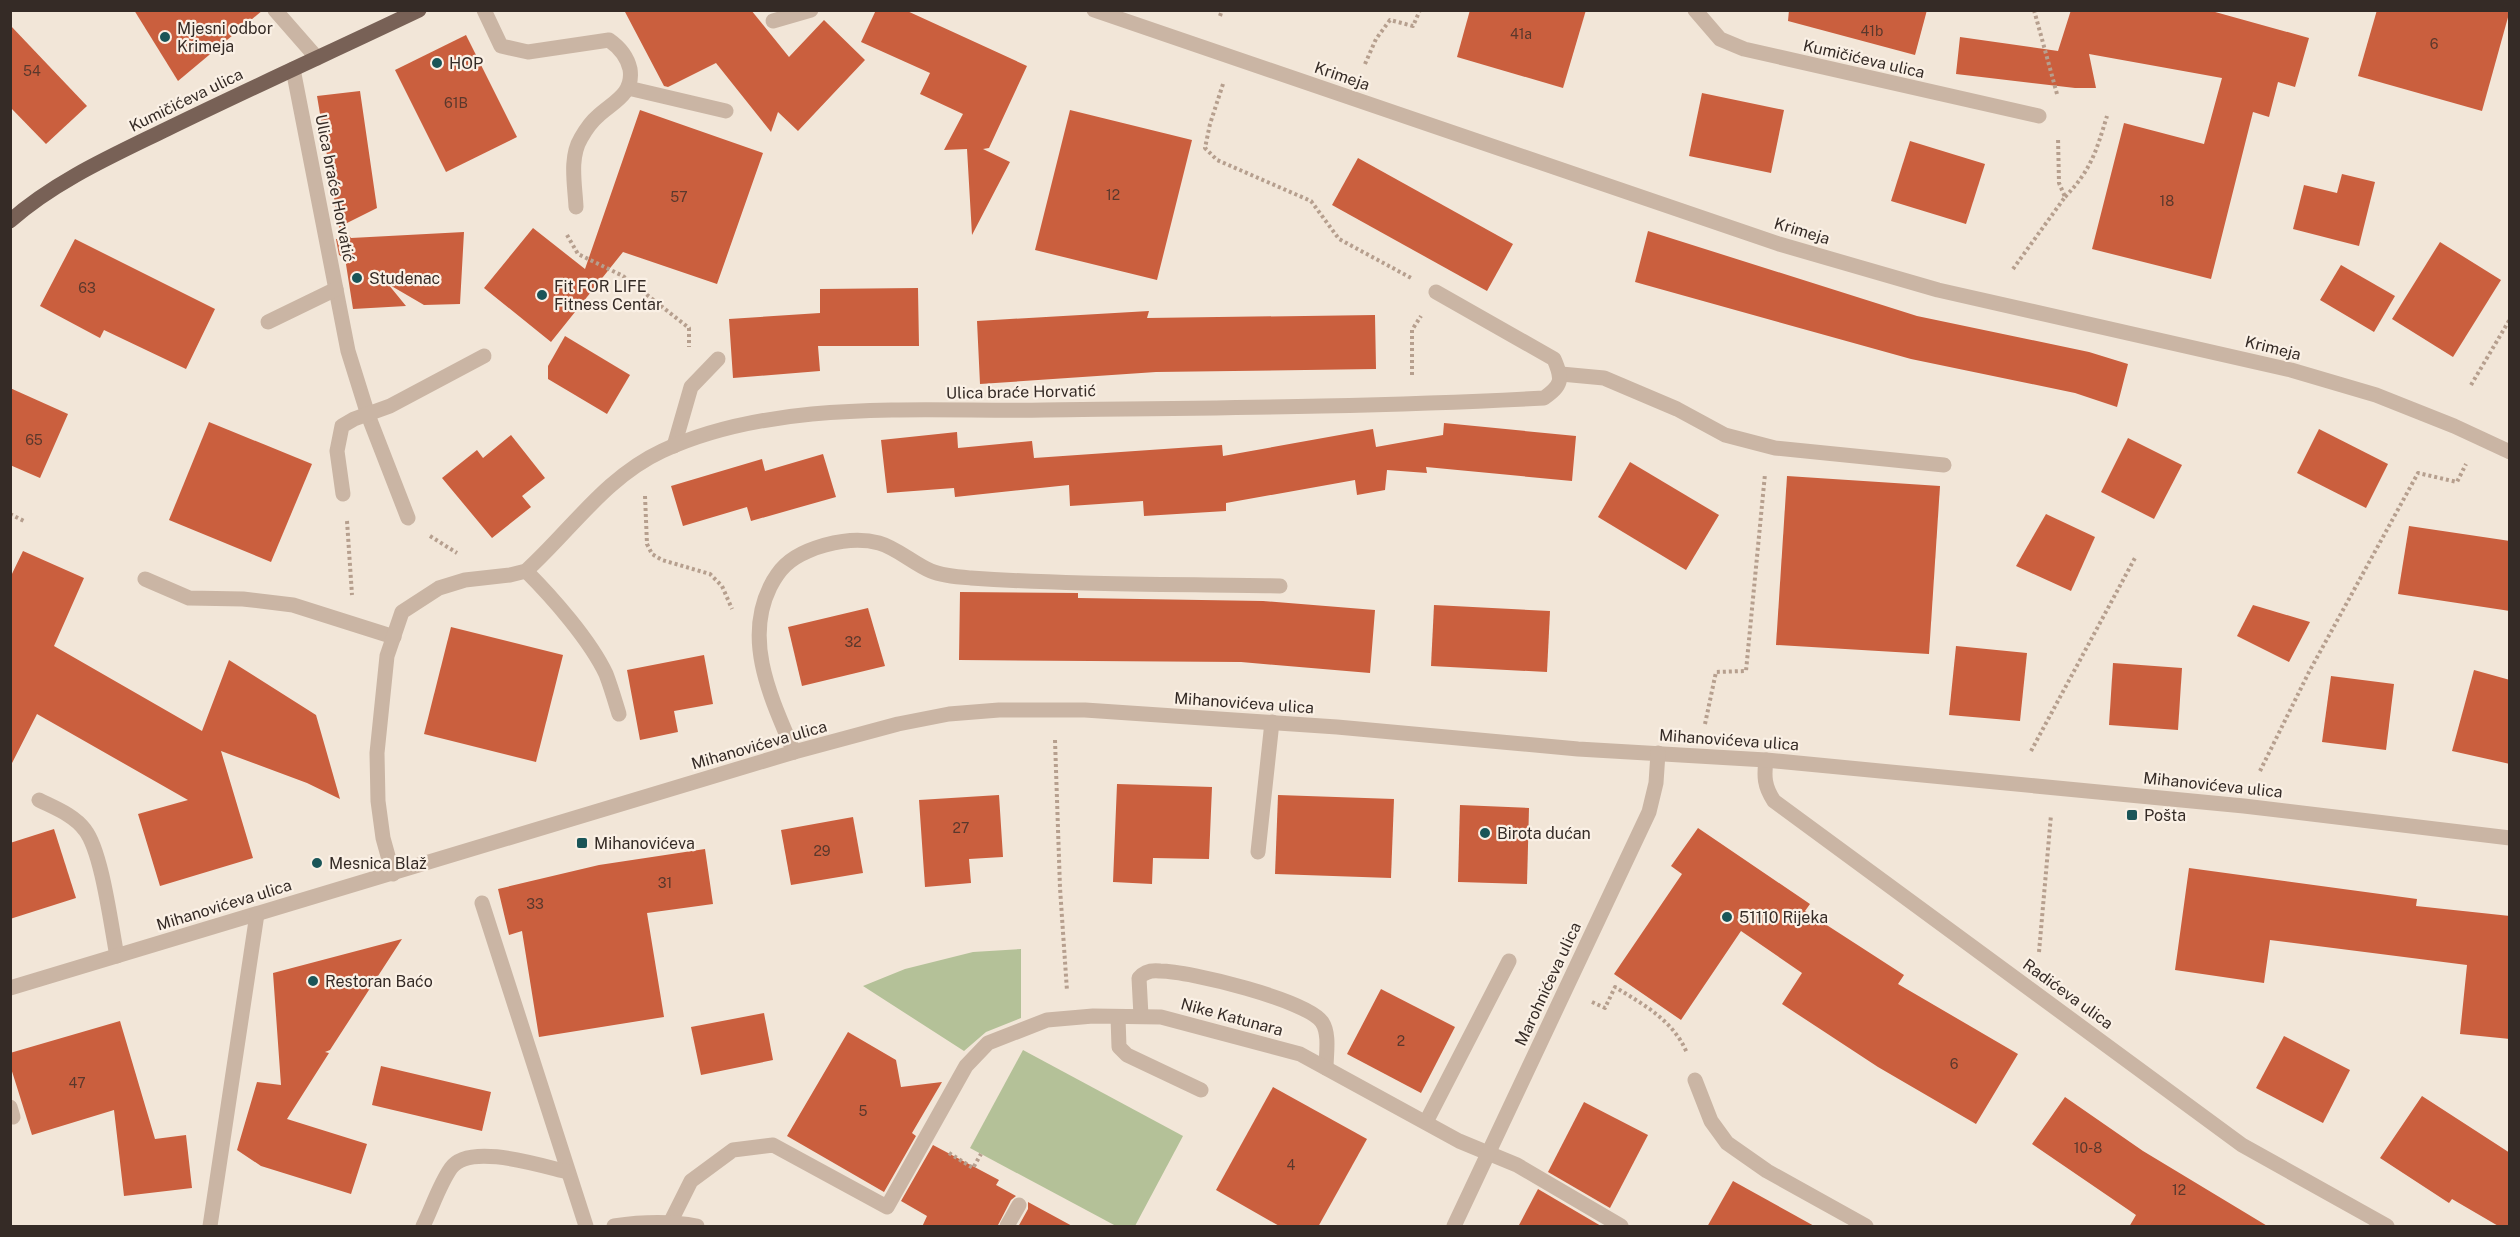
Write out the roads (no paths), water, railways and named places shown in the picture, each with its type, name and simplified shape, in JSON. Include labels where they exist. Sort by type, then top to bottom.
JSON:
[{"type":"main road","name":"Kumičićeva ulica","points":[[10,221],[51,191],[102,161],[419,10]]},
{"type":"street","points":[[275,10],[318,58]]},
{"type":"street","points":[[484,10],[501,46],[528,52],[609,40],[618,46],[628,61],[631,75],[628,88],[616,103],[597,116],[580,139],[574,158],[576,207]]},
{"type":"street","points":[[772,21],[811,10]]},
{"type":"street","name":"Krimeja","points":[[1094,10],[1779,244],[1938,290],[2292,370],[2376,395],[2454,426],[2510,452]]},
{"type":"street","name":"Kumičićeva ulica","points":[[1695,10],[1720,39],[1744,49],[2039,116]]},
{"type":"street","name":"Ulica braće Horvatić","points":[[292,69],[348,351],[368,415],[408,518]]},
{"type":"street","points":[[628,88],[726,111]]},
{"type":"street","points":[[268,322],[336,289]]},
{"type":"street","points":[[1436,292],[1554,359],[1561,374],[1604,378],[1677,409],[1725,435],[1768,447],[1944,465]]},
{"type":"street","points":[[343,494],[337,451],[342,426],[354,419],[390,406],[484,356]]},
{"type":"street","points":[[674,447],[691,387],[718,359]]},
{"type":"street","name":"Ulica braće Horvatić","points":[[526,571],[623,473],[674,447],[714,432],[770,418],[872,412],[1412,404],[1544,398],[1557,388],[1561,374]]},
{"type":"street","points":[[794,752],[771,699],[761,659],[759,625],[763,601],[778,570],[801,554],[822,545],[850,541],[880,543],[932,572],[958,577],[1009,581],[1280,586]]},
{"type":"street","points":[[393,874],[383,838],[378,801],[377,753],[387,656],[402,612],[439,588],[465,580],[526,571],[542,586],[591,649],[605,674],[619,714]]},
{"type":"street","points":[[145,579],[189,598],[243,599],[293,605],[394,637]]},
{"type":"street","name":"Mihanovićeva ulica","points":[[10,988],[794,752],[898,724],[949,714],[999,710],[1084,710],[1272,722],[1578,748],[1766,759],[2244,806],[2510,838]]},
{"type":"street","points":[[1258,852],[1272,722]]},
{"type":"street","name":"Marohnićeva ulica","points":[[1454,1227],[1649,813],[1656,783],[1658,753]]},
{"type":"street","name":"Radićeva ulica","points":[[1766,759],[1764,779],[1766,789],[1774,801],[2242,1145],[2387,1227]]},
{"type":"street","points":[[39,800],[67,813],[85,829],[96,849],[117,956]]},
{"type":"street","points":[[482,903],[586,1227]]},
{"type":"street","points":[[210,1227],[257,914]]},
{"type":"street","points":[[1426,1122],[1509,962]]},
{"type":"street","points":[[1140,1016],[1139,978],[1147,972],[1160,970],[1213,979],[1295,1004],[1311,1012],[1323,1023],[1326,1034],[1326,1068]]},
{"type":"street","name":"Nike Katunara","points":[[670,1223],[691,1181],[733,1150],[773,1145],[888,1207],[966,1066],[988,1043],[1047,1020],[1140,1016],[1161,1017],[1300,1054],[1426,1122],[1517,1165],[1621,1227]]},
{"type":"street","points":[[1119,1017],[1119,1047],[1127,1055],[1201,1090]]},
{"type":"street","points":[[1695,1080],[1711,1121],[1727,1143],[1767,1171],[1866,1227]]},
{"type":"street","points":[[423,1227],[452,1166],[465,1159],[480,1155],[495,1156],[568,1172]]},
{"type":"street","points":[[1007,1227],[1018,1205]]},
{"type":"street","points":[[614,1227],[636,1223],[670,1223],[697,1227]]},
{"type":"place","name":"Mjesni odbor Krimeja","points":[[165,37]]},
{"type":"place","name":"HOP","points":[[437,63]]},
{"type":"place","name":"Studenac","points":[[357,278]]},
{"type":"place","name":"Fit FOR LIFE Fitness Centar","points":[[542,295]]},
{"type":"place","name":"Pošta","points":[[2132,815]]},
{"type":"place","name":"Birota dućan","points":[[1485,833]]},
{"type":"place","name":"Mihanovićeva","points":[[582,843]]},
{"type":"place","name":"Mesnica Blaž","points":[[317,863]]},
{"type":"place","name":"51110 Rijeka","points":[[1727,917]]},
{"type":"place","name":"Restoran Baćo","points":[[313,981]]}]
